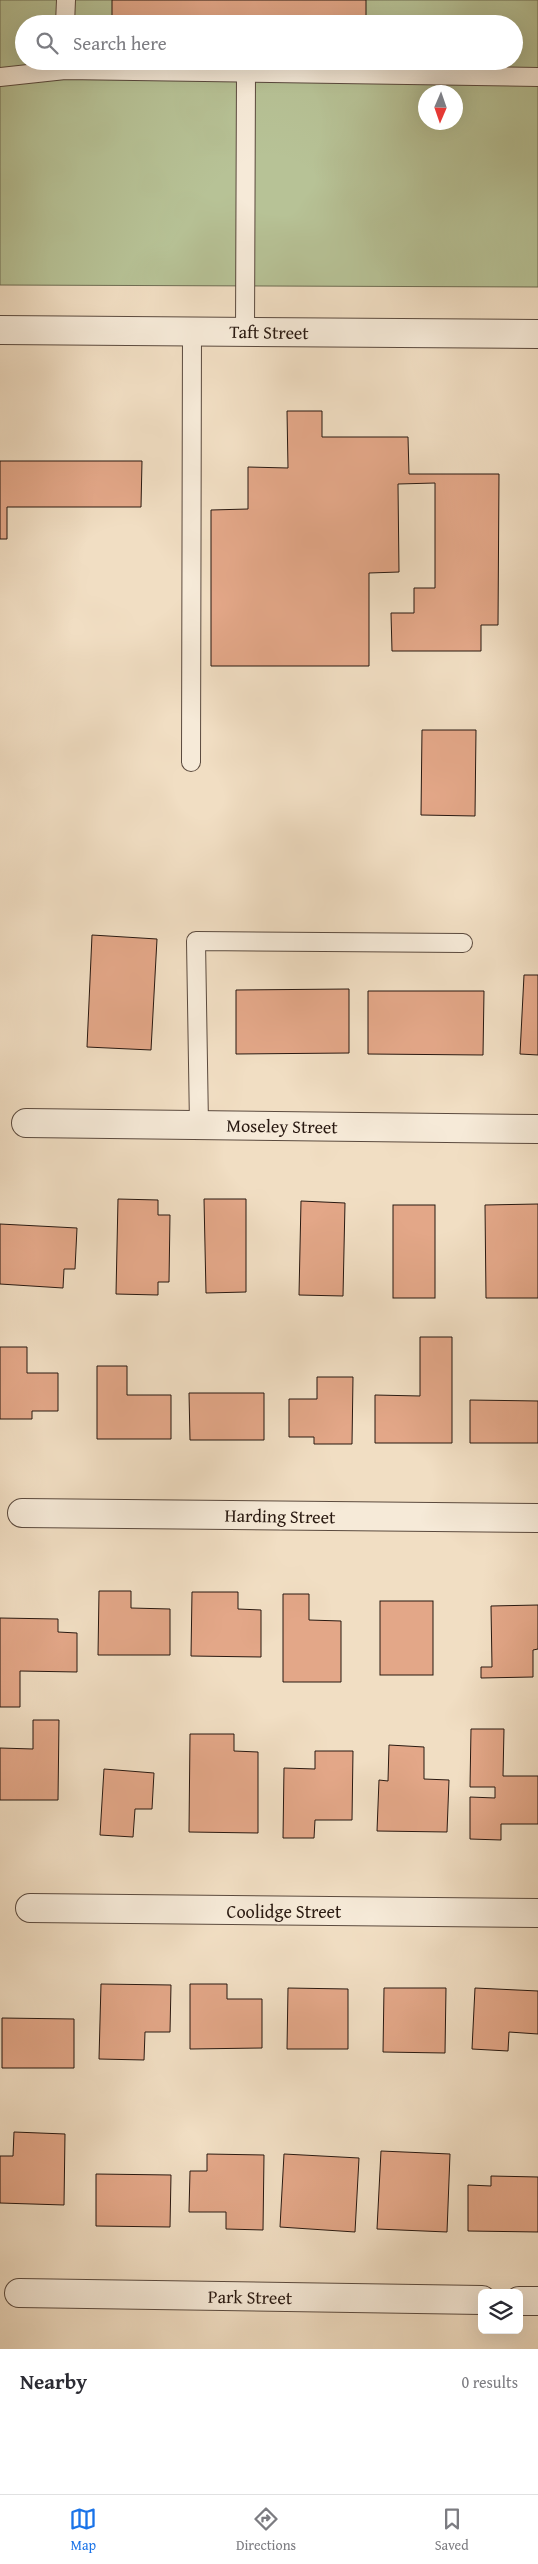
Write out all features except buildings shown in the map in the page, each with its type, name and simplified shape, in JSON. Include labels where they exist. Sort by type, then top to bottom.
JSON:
[{"type":"street","name":"Taft Street","points":[[0,330],[538,334]]},
{"type":"street","name":"Moseley Street","points":[[26,1123],[538,1129]]},
{"type":"street","name":"Harding Street","points":[[22,1513],[538,1518]]},
{"type":"street","name":"Coolidge Street","points":[[30,1908],[538,1913]]},
{"type":"street","name":"Park Street","points":[[19,2294],[478,2300]]},
{"type":"street","points":[[523,2300],[538,2301]]},
{"type":"lane","points":[[65,15],[66,0]]},
{"type":"lane","points":[[0,77],[38,70]]},
{"type":"lane","points":[[194,70],[538,77]]},
{"type":"lane","points":[[245,332],[246,72]]},
{"type":"lane","points":[[191,762],[192,331]]},
{"type":"lane","points":[[199,1125],[196,940],[463,943]]},
{"type":"green space","points":[[0,0],[538,0],[538,287],[0,285]]}]
